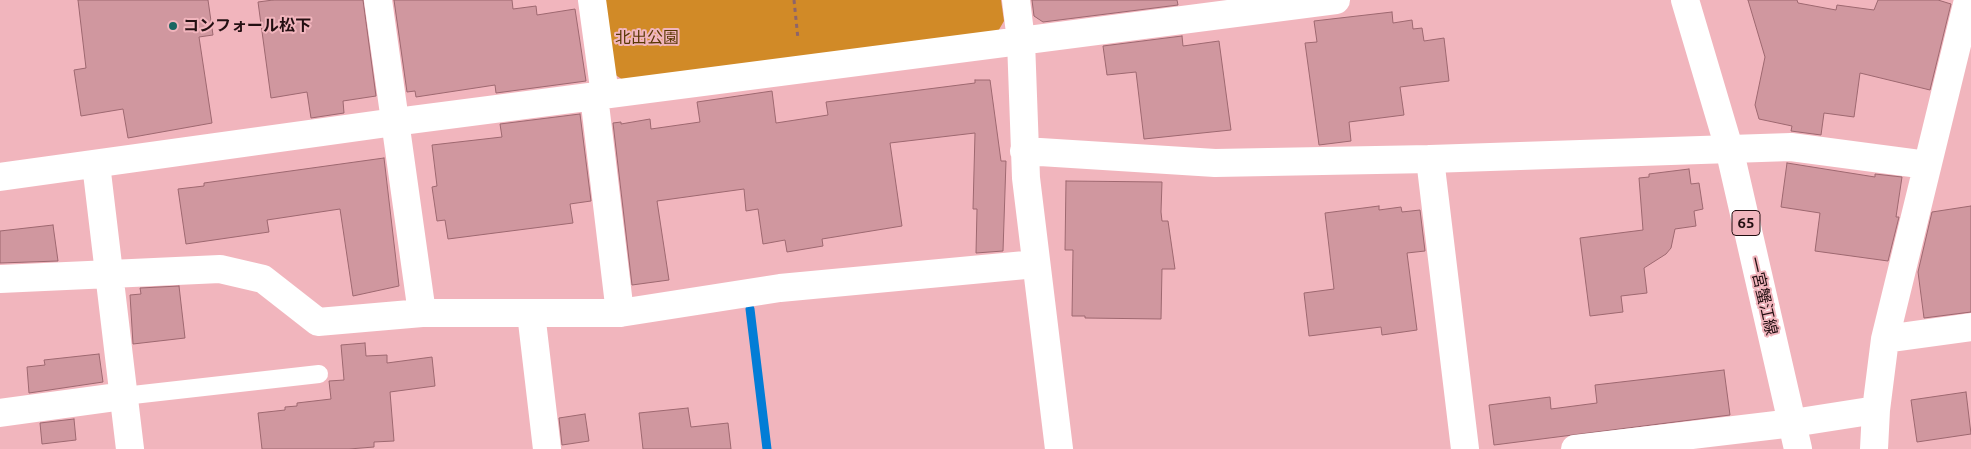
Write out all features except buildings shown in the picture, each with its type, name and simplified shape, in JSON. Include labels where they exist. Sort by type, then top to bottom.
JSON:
[{"type":"street","points":[[378,0],[422,313]]},
{"type":"street","points":[[592,0],[620,313]]},
{"type":"street","points":[[1016,0],[1021,41],[1024,151],[1058,449]]},
{"type":"street","points":[[0,177],[395,122],[1336,0]]},
{"type":"street","name":"一宮蟹江線","points":[[1685,0],[1729,148],[1798,449]]},
{"type":"street","points":[[1874,449],[1876,410],[1886,339],[1927,165],[1959,80],[1968,0]]},
{"type":"street","points":[[1024,151],[1215,163],[1430,159],[1791,147],[1927,165]]},
{"type":"street","points":[[1430,159],[1465,449]]},
{"type":"street","points":[[96,164],[111,274],[130,449]]},
{"type":"street","points":[[0,279],[220,270],[263,279],[318,322],[422,313],[620,313],[780,288],[1036,264]]},
{"type":"street","points":[[531,313],[547,449]]},
{"type":"street","points":[[1886,339],[1971,327]]},
{"type":"street","points":[[0,412],[124,396]]},
{"type":"street","points":[[1575,449],[1792,423],[1876,410]]},
{"type":"lane","points":[[124,396],[319,374]]},
{"type":"path","points":[[794,0],[801,70]]},
{"type":"green space","name":"北出公園","points":[[602,0],[1001,0],[1004,21],[997,33],[623,80],[611,72]]},
{"type":"waterway","points":[[750,309],[767,449]]},
{"type":"place","name":"コンフォール松下","points":[[173,26]]}]
